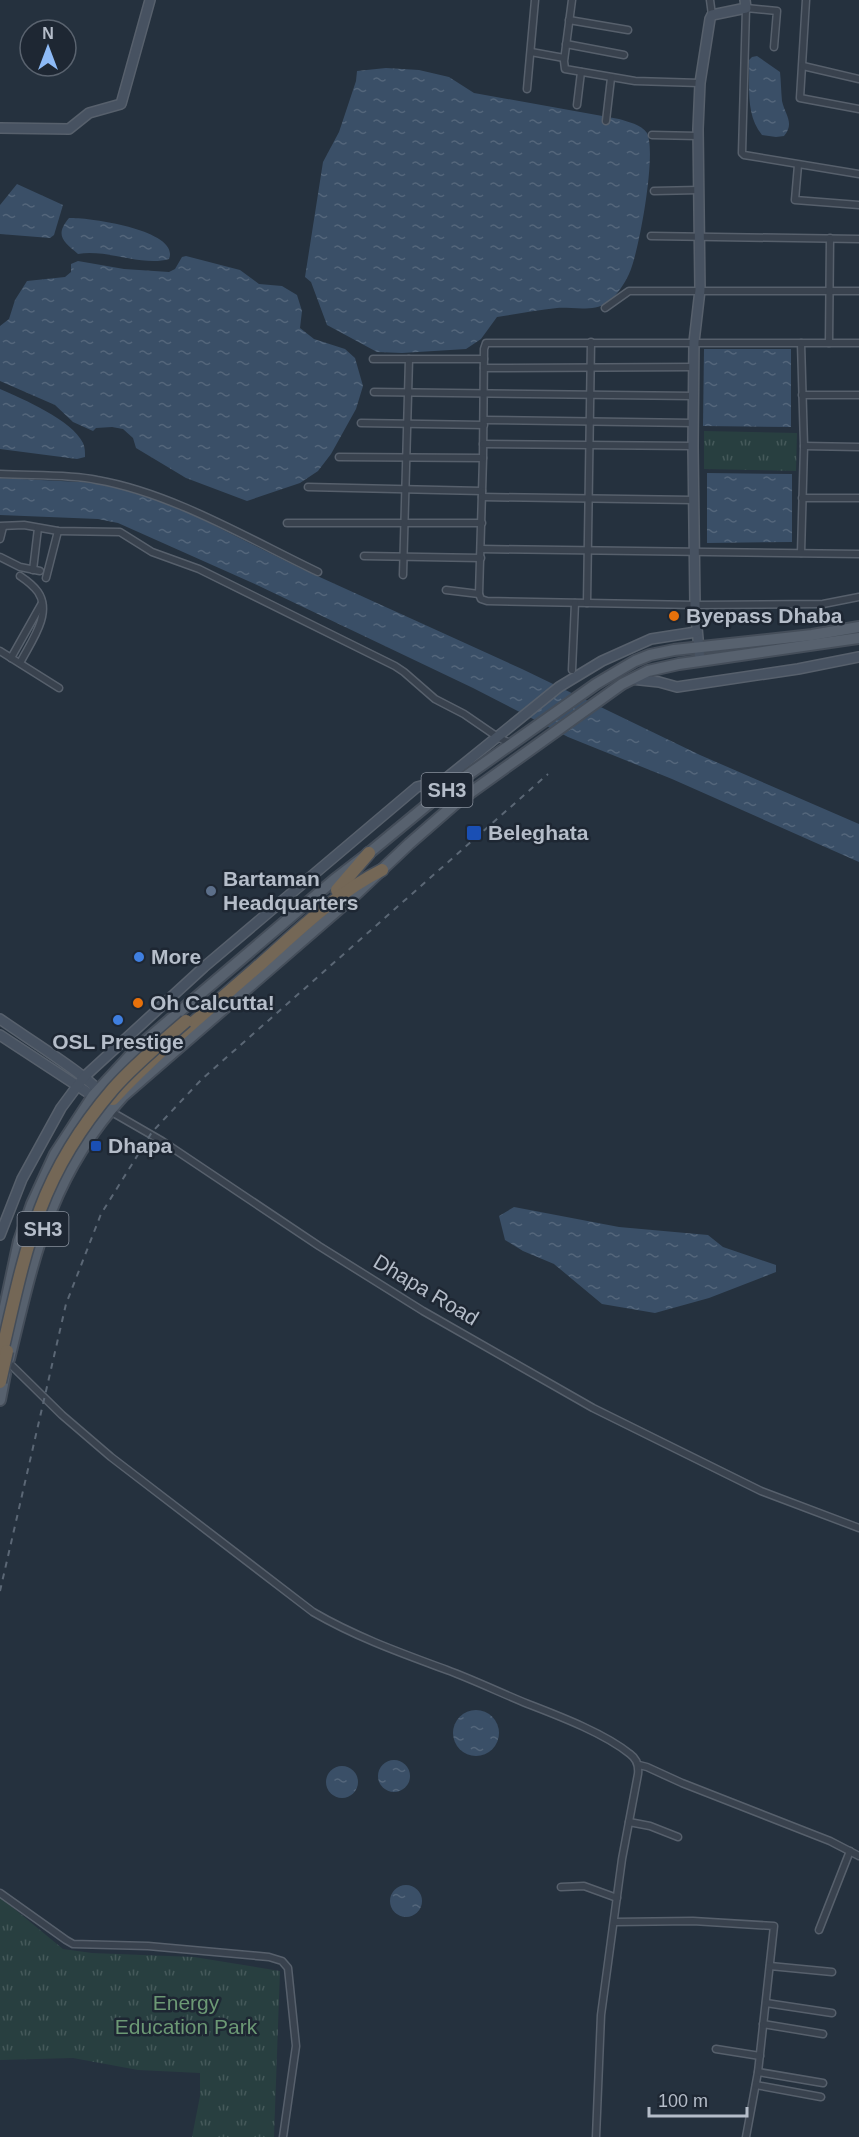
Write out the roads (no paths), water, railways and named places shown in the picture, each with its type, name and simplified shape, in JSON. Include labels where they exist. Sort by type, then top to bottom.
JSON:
[{"type":"highway","points":[[0,1382],[31,1256],[55,1189],[82,1141],[113,1099],[191,1021],[332,895],[369,853]]},
{"type":"highway","points":[[4,1361],[28,1249],[40,1209],[76,1140],[112,1090],[135,1066],[350,888],[382,870]]},
{"type":"main road","name":"SH3","points":[[0,1330],[4,1288],[45,1174],[71,1128],[96,1093],[138,1047],[334,880],[438,796],[605,678],[642,657],[674,650],[859,627]]},
{"type":"main road","name":"SH3","points":[[0,1400],[4,1361],[52,1205],[77,1156],[123,1096],[456,804],[631,679],[662,668],[700,661],[859,638]]},
{"type":"street","points":[[0,128],[69,129],[89,113],[121,104],[150,0]]},
{"type":"street","points":[[526,89],[535,0]]},
{"type":"street","points":[[572,0],[564,58],[565,69],[635,81],[700,83]]},
{"type":"street","points":[[700,661],[694,606],[694,342],[700,290],[698,136],[700,83],[712,15],[710,0]]},
{"type":"street","points":[[806,0],[800,98],[859,109]]},
{"type":"street","points":[[712,15],[745,4],[777,11],[774,47]]},
{"type":"street","points":[[745,4],[742,153],[748,157],[859,174]]},
{"type":"street","points":[[569,20],[628,30]]},
{"type":"street","points":[[566,44],[624,55]]},
{"type":"street","points":[[531,52],[564,58]]},
{"type":"street","points":[[803,66],[859,79]]},
{"type":"street","points":[[577,105],[581,72]]},
{"type":"street","points":[[606,121],[611,78]]},
{"type":"street","points":[[652,135],[698,136]]},
{"type":"street","points":[[798,165],[795,200],[859,206]]},
{"type":"street","points":[[654,191],[699,190]]},
{"type":"street","points":[[651,236],[859,238]]},
{"type":"street","points":[[829,343],[830,238]]},
{"type":"street","points":[[605,308],[629,291],[859,291]]},
{"type":"street","points":[[859,343],[489,342],[484,345],[479,594],[481,599],[487,601],[694,606],[823,604],[859,597]]},
{"type":"street","points":[[587,603],[591,342]]},
{"type":"street","points":[[801,343],[804,446],[801,553]]},
{"type":"street","points":[[373,359],[484,359]]},
{"type":"street","points":[[403,575],[409,359]]},
{"type":"street","points":[[484,368],[694,367]]},
{"type":"street","points":[[374,392],[694,396]]},
{"type":"street","points":[[802,395],[859,395]]},
{"type":"street","points":[[361,423],[590,421],[693,423]]},
{"type":"street","points":[[483,444],[693,446]]},
{"type":"street","points":[[804,446],[859,447]]},
{"type":"street","points":[[339,457],[483,458]]},
{"type":"street","points":[[0,474],[94,479],[120,486],[181,505],[318,572]]},
{"type":"street","points":[[308,487],[693,500]]},
{"type":"street","points":[[802,498],[859,498]]},
{"type":"street","points":[[287,523],[482,523]]},
{"type":"street","points":[[0,539],[2,526],[24,525],[58,531],[120,532],[152,552],[199,569],[394,666],[435,699],[512,744]]},
{"type":"street","points":[[0,557],[20,567],[36,570],[38,528]]},
{"type":"street","points":[[46,578],[58,531]]},
{"type":"street","points":[[481,549],[859,554]]},
{"type":"street","points":[[364,556],[481,558]]},
{"type":"street","points":[[20,576],[39,593],[42,603],[42,616],[38,628],[20,663]]},
{"type":"street","points":[[446,590],[479,594]]},
{"type":"street","points":[[11,658],[42,603]]},
{"type":"street","points":[[572,670],[575,603]]},
{"type":"street","points":[[0,1235],[22,1179],[76,1086],[204,967],[417,787],[444,780],[560,687],[602,661],[651,639],[696,632]]},
{"type":"street","points":[[0,651],[59,688]]},
{"type":"street","points":[[631,679],[677,687],[786,671],[859,657]]},
{"type":"street","points":[[0,1019],[84,1077],[96,1093]]},
{"type":"street","name":"Dhapa Road","points":[[0,1035],[76,1086],[96,1093],[110,1111],[162,1141],[319,1246],[423,1311],[593,1408],[761,1491],[859,1528]]},
{"type":"street","points":[[4,1361],[111,1457],[313,1612],[340,1628],[375,1644],[488,1686],[583,1728],[630,1754],[639,1766],[647,1767],[859,1856]]},
{"type":"street","points":[[596,2137],[601,2015],[628,1822],[639,1766]]},
{"type":"street","points":[[628,1822],[656,1828],[678,1837]]},
{"type":"street","points":[[819,1929],[850,1851]]},
{"type":"street","points":[[561,1887],[584,1886],[617,1898]]},
{"type":"street","points":[[0,1893],[73,1944],[148,1946],[269,1957],[282,1961],[288,1968],[297,2046],[283,2137]]},
{"type":"street","points":[[615,1922],[693,1921],[774,1926],[758,2072],[746,2137]]},
{"type":"street","points":[[770,1966],[832,1972]]},
{"type":"street","points":[[766,2003],[832,2013]]},
{"type":"street","points":[[764,2024],[823,2034]]},
{"type":"street","points":[[716,2049],[760,2056]]},
{"type":"street","points":[[758,2072],[823,2083]]},
{"type":"street","points":[[756,2085],[821,2097]]},
{"type":"water","points":[[757,56],[780,72],[782,101],[789,123],[784,136],[762,135],[753,118],[749,60]]},
{"type":"water","points":[[386,68],[419,70],[449,77],[474,93],[619,119],[641,127],[647,133],[650,160],[642,225],[629,274],[614,297],[601,306],[557,308],[497,317],[481,339],[466,349],[402,353],[377,352],[327,325],[311,282],[305,277],[323,162],[339,132],[356,81],[357,71]]},
{"type":"water","points":[[17,184],[63,205],[54,235],[50,238],[0,234],[0,205]]},
{"type":"water","points":[[69,218],[112,223],[147,233],[161,240],[169,249],[169,259],[148,261],[101,254],[78,254],[65,242],[62,234]]},
{"type":"water","points":[[186,256],[240,270],[259,284],[282,286],[297,295],[302,311],[300,328],[314,339],[345,349],[355,358],[363,386],[356,409],[331,454],[318,471],[300,483],[247,501],[186,478],[136,448],[133,438],[123,429],[96,428],[93,431],[73,422],[55,405],[0,381],[0,326],[9,319],[15,300],[27,281],[65,277],[71,272],[71,264],[78,261],[124,269],[169,272],[175,269],[182,257]]},
{"type":"water","points":[[704,349],[791,349],[791,427],[703,426]]},
{"type":"water","points":[[0,389],[46,411],[69,426],[83,443],[85,457],[77,459],[0,449]]},
{"type":"water","points":[[707,473],[792,474],[792,542],[707,543]]},
{"type":"water","points":[[0,478],[101,483],[173,505],[302,569],[522,669],[700,755],[859,824],[859,862],[672,779],[568,737],[473,688],[257,585],[118,523],[98,519],[0,515]]},
{"type":"water","points":[[514,1207],[619,1227],[708,1235],[723,1247],[776,1265],[776,1272],[709,1298],[655,1313],[602,1304],[554,1264],[523,1251],[505,1240],[499,1216]]},
{"type":"water","points":[[476,1710],[492,1717],[499,1733],[492,1749],[476,1756],[460,1749],[453,1733],[460,1717]]},
{"type":"water","points":[[394,1760],[406,1764],[410,1776],[406,1788],[394,1792],[382,1788],[378,1776],[382,1764]]},
{"type":"water","points":[[342,1766],[354,1770],[358,1782],[354,1794],[342,1798],[330,1794],[326,1782],[330,1770]]},
{"type":"water","points":[[406,1885],[417,1890],[422,1901],[417,1912],[406,1917],[395,1912],[390,1901],[395,1890]]},
{"type":"railway","points":[[0,1591],[66,1304],[101,1214],[152,1132],[202,1079],[548,774]]},
{"type":"place","name":"Byepass Dhaba","points":[[674,616]]},
{"type":"place","name":"Beleghata","points":[[474,833]]},
{"type":"place","name":"Bartaman Headquarters","points":[[211,891]]},
{"type":"place","name":"More","points":[[139,957]]},
{"type":"place","name":"Oh Calcutta!","points":[[138,1003]]},
{"type":"place","name":"OSL Prestige","points":[[118,1020]]},
{"type":"place","name":"Dhapa","points":[[96,1146]]},
{"type":"park label","name":"Energy Education Park","points":[[186,2015]]}]
